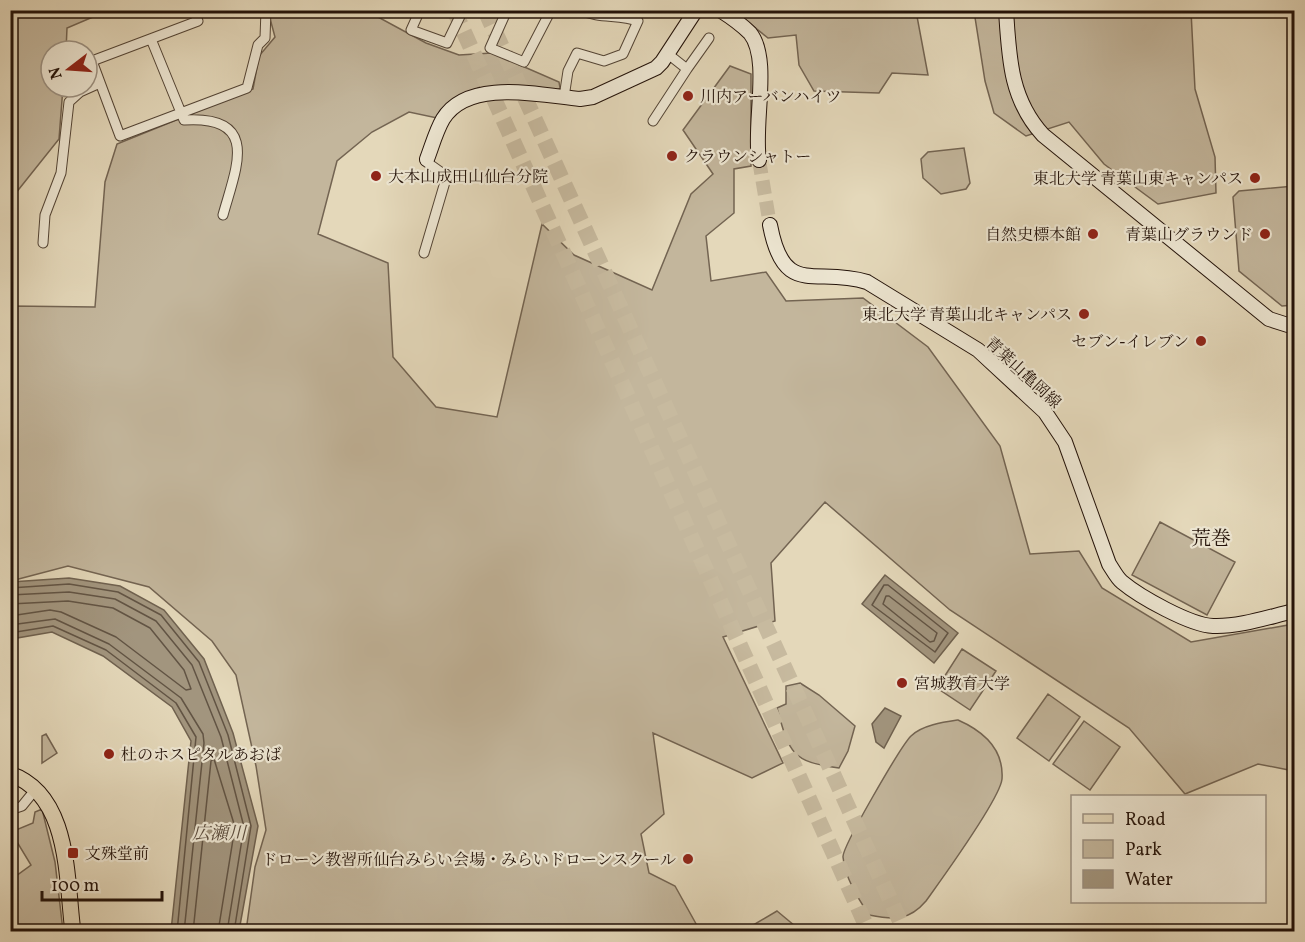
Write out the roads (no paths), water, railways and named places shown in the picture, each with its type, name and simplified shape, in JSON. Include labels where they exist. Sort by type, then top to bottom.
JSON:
[{"type":"main road","points":[[10,774],[35,790],[44,799],[58,828],[73,932]]},
{"type":"street","points":[[193,10],[198,21],[92,61],[120,136],[247,88],[258,45],[265,38],[266,10]]},
{"type":"street","points":[[420,10],[411,30],[447,43],[463,10]]},
{"type":"street","points":[[507,10],[489,48],[524,63],[551,10]]},
{"type":"street","points":[[564,98],[568,71],[577,53],[604,61],[623,54],[638,21],[622,16],[596,16],[581,10]]},
{"type":"street","points":[[424,253],[445,182],[442,173],[425,161],[442,119],[448,112],[478,93],[501,92],[564,98],[592,97],[651,72],[668,54],[696,10]]},
{"type":"street","points":[[720,10],[751,35],[760,56],[756,139],[759,160]]},
{"type":"street","points":[[1005,10],[1010,68],[1015,91],[1030,122],[1269,319],[1294,327]]},
{"type":"street","points":[[653,121],[709,38]]},
{"type":"street","points":[[151,39],[184,120],[204,119],[216,122],[237,143],[240,154],[223,215]]},
{"type":"street","points":[[668,54],[687,69]]},
{"type":"street","points":[[43,243],[45,215],[61,173],[69,102],[80,92],[100,83]]},
{"type":"street","name":"青葉山亀岡線","points":[[770,225],[776,253],[793,272],[804,276],[855,278],[867,282],[978,350],[1045,412],[1065,442],[1109,564],[1120,580],[1130,589],[1182,616],[1210,626],[1225,626],[1294,611]]},
{"type":"street","points":[[10,810],[22,806],[35,790]]},
{"type":"water","points":[[885,575],[958,633],[934,663],[862,604]]},
{"type":"water","name":"広瀬川","points":[[69,578],[120,586],[164,610],[204,659],[233,733],[258,826],[239,931],[171,931],[191,741],[172,707],[103,656],[52,632],[11,639],[11,582]]},
{"type":"water","points":[[885,708],[901,716],[884,748],[876,742],[872,724]]},
{"type":"tunnel","points":[[454,10],[869,932]]},
{"type":"tunnel","points":[[485,10],[905,932]]},
{"type":"tunnel","points":[[759,160],[770,225]]},
{"type":"place","name":"川内アーバンハイツ","points":[[688,96]]},
{"type":"place","name":"クラウンシャトー","points":[[672,156]]},
{"type":"place","name":"大本山成田山仙台分院","points":[[376,176]]},
{"type":"place","name":"東北大学 青葉山東キャンパス","points":[[1255,178]]},
{"type":"place","name":"自然史標本館","points":[[1093,234]]},
{"type":"place","name":"青葉山グラウンド","points":[[1265,234]]},
{"type":"place","name":"東北大学 青葉山北キャンパス","points":[[1084,314]]},
{"type":"place","name":"セブン-イレブン","points":[[1201,341]]},
{"type":"place","name":"宮城教育大学","points":[[902,683]]},
{"type":"place","name":"杜のホスピタルあおば","points":[[109,754]]},
{"type":"place","name":"文殊堂前","points":[[73,853]]},
{"type":"place","name":"ドローン教習所仙台みらい会場・みらいドローンスクール","points":[[688,859]]},
{"type":"district","name":"荒巻","points":[[1211,538]]}]
